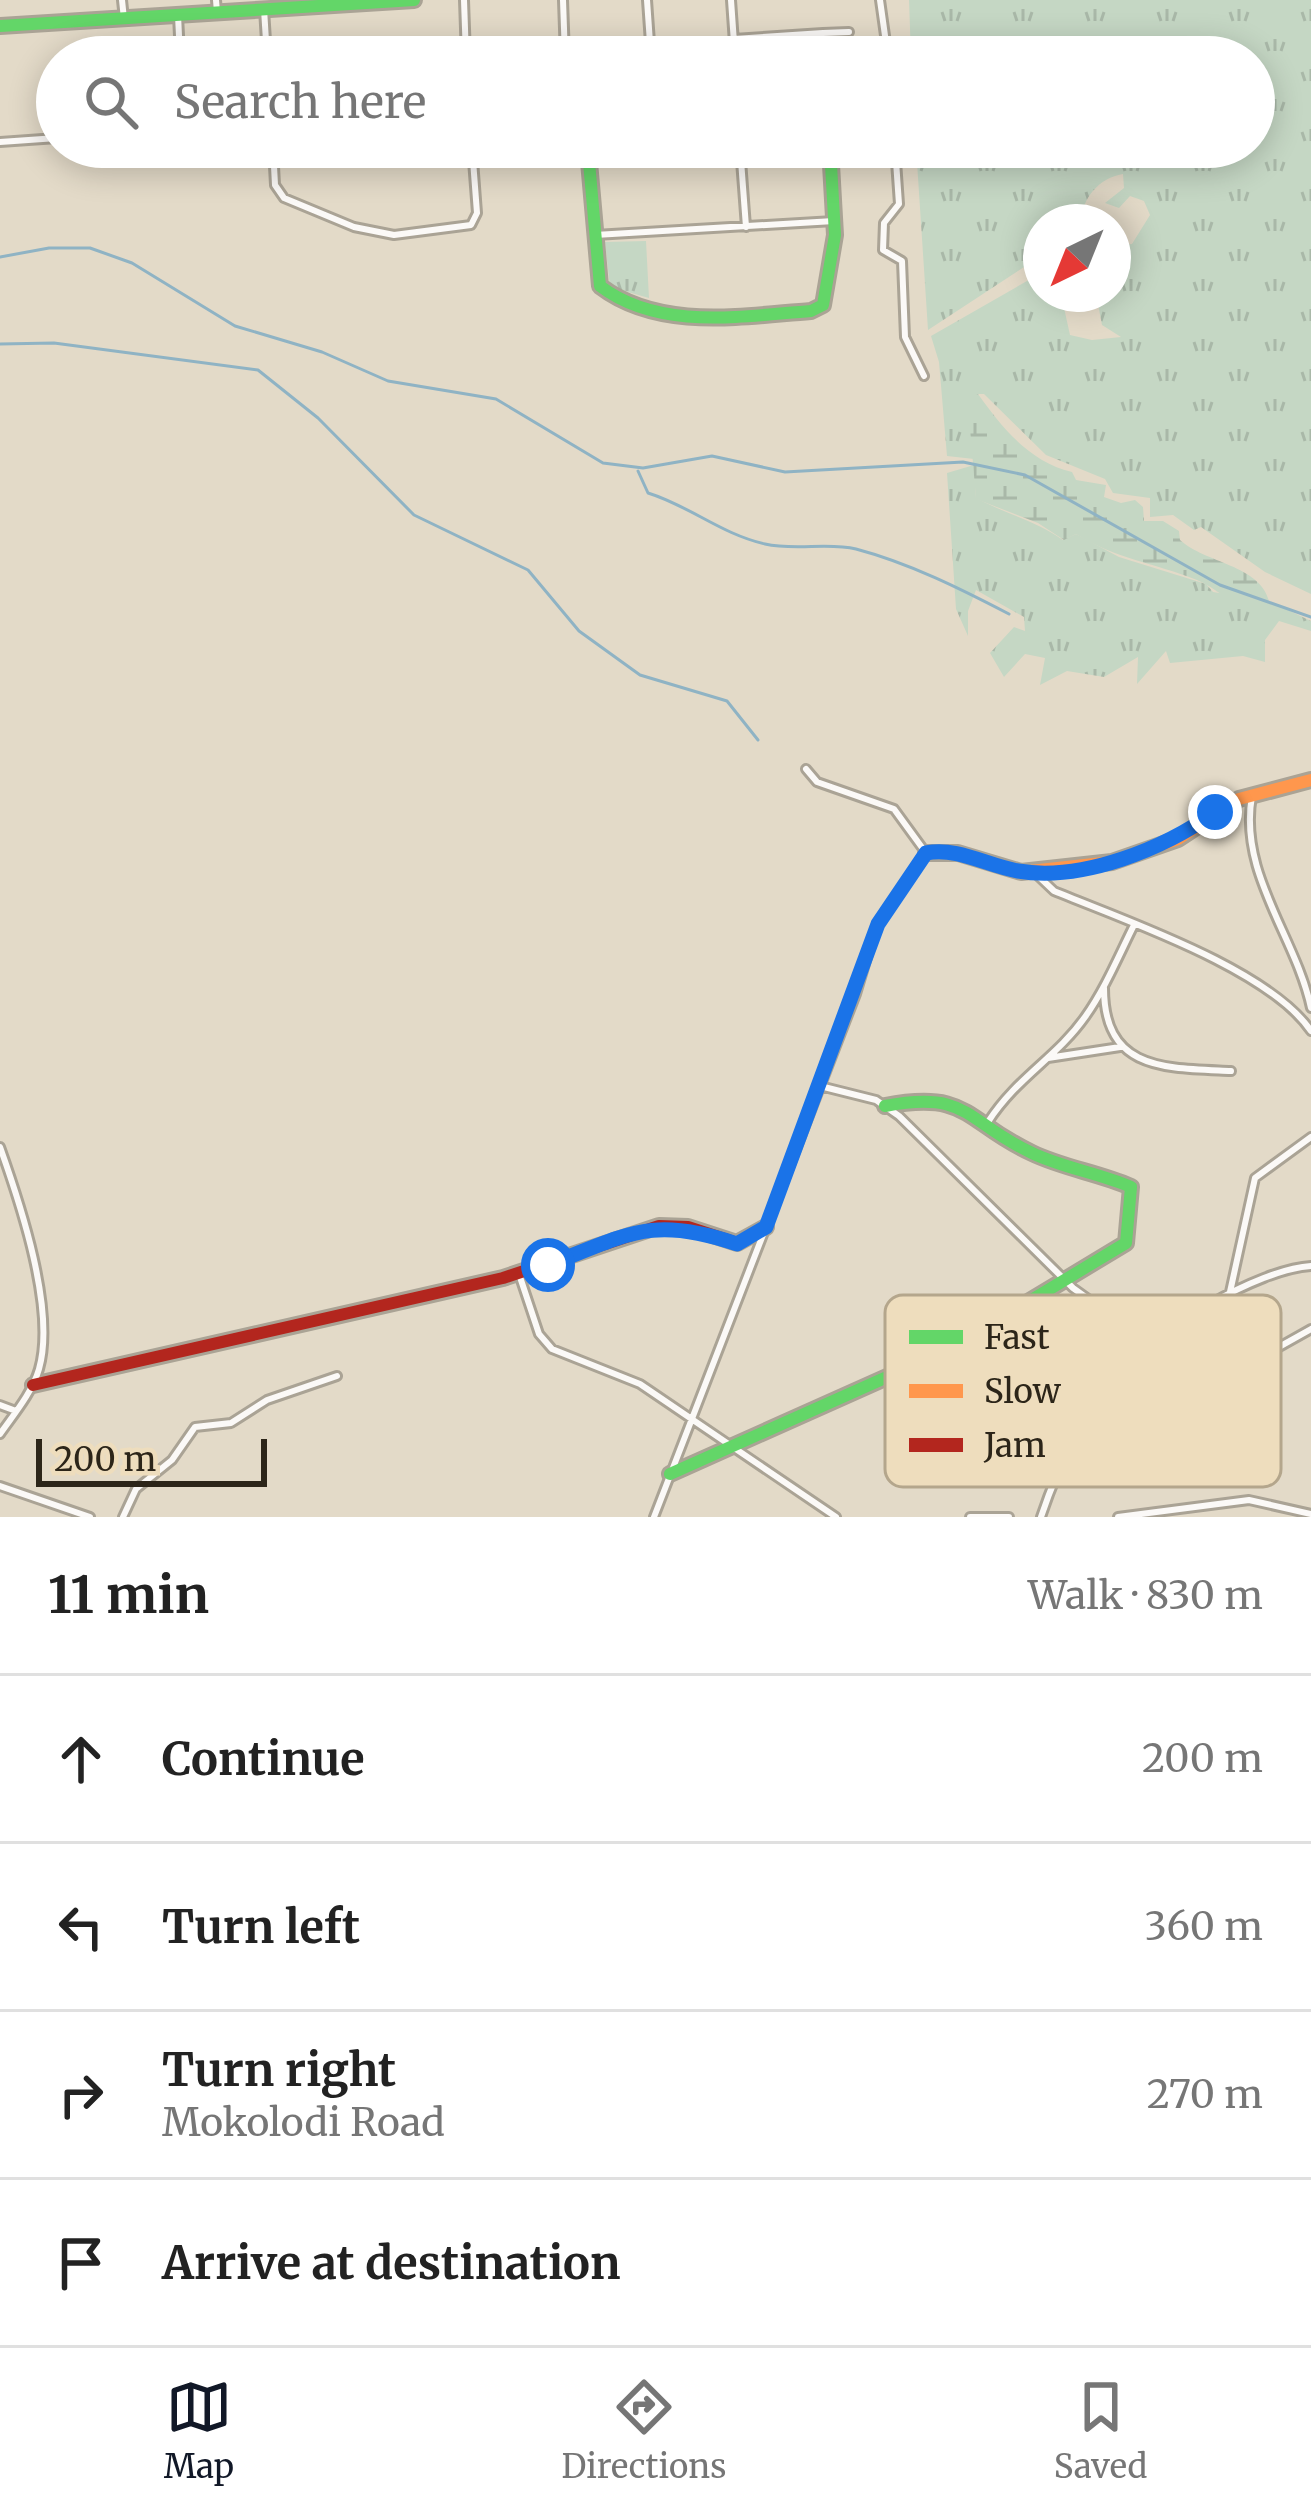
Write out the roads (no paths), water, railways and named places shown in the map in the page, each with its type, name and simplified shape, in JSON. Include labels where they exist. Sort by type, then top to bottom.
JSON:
[{"type":"street","points":[[122,0],[124,19]]},
{"type":"street","points":[[0,26],[178,15],[216,6],[264,9],[414,0]]},
{"type":"street","points":[[464,0],[465,36]]},
{"type":"street","points":[[562,0],[564,36]]},
{"type":"street","points":[[647,0],[650,36]]},
{"type":"street","points":[[731,0],[734,36]]},
{"type":"street","points":[[880,0],[885,36]]},
{"type":"street","points":[[264,9],[266,36]]},
{"type":"street","points":[[178,15],[179,36]]},
{"type":"street","points":[[787,36],[849,32]]},
{"type":"street","points":[[0,142],[36,139]]},
{"type":"street","points":[[274,168],[275,185],[284,198],[354,226],[394,235],[471,225],[477,213],[474,168]]},
{"type":"street","points":[[586,168],[598,282],[611,296],[686,317],[811,311],[827,300],[834,220],[831,168]]},
{"type":"street","points":[[742,168],[746,227]]},
{"type":"street","points":[[896,168],[899,204],[884,223],[884,250],[902,261],[905,337],[923,376]]},
{"type":"street","points":[[595,235],[834,220]]},
{"type":"street","points":[[806,770],[818,782],[894,809],[926,853]]},
{"type":"street","points":[[926,853],[958,853],[1034,872],[1125,860],[1185,836],[1252,794],[1311,779]]},
{"type":"street","points":[[1252,794],[1248,826],[1257,863],[1275,921],[1302,967],[1311,1008]]},
{"type":"street","points":[[654,1517],[878,924],[926,853]]},
{"type":"street","points":[[1034,872],[1054,891],[1209,956],[1294,1010],[1311,1031]]},
{"type":"street","points":[[988,1121],[1024,1074],[1085,1018],[1134,925]]},
{"type":"street","points":[[1104,984],[1104,1021],[1120,1047],[1172,1069],[1231,1072]]},
{"type":"street","points":[[1044,1058],[1120,1047]]},
{"type":"street","points":[[820,1086],[885,1106],[938,1098],[988,1121],[1030,1153],[1131,1187],[1126,1243],[1040,1295]]},
{"type":"street","points":[[885,1106],[1085,1295]]},
{"type":"street","points":[[1230,1292],[1256,1178],[1311,1137]]},
{"type":"street","points":[[0,1147],[27,1229],[39,1288],[41,1362],[34,1384],[0,1434]]},
{"type":"street","points":[[34,1384],[519,1274],[659,1226],[688,1227],[737,1244],[766,1227]]},
{"type":"street","points":[[1226,1295],[1311,1265]]},
{"type":"street","points":[[519,1274],[539,1334],[552,1349],[612,1369],[836,1517]]},
{"type":"street","points":[[1281,1344],[1311,1329]]},
{"type":"street","points":[[123,1517],[136,1489],[172,1460],[195,1427],[231,1424],[267,1400],[337,1376]]},
{"type":"street","points":[[670,1474],[885,1378]]},
{"type":"street","points":[[0,1405],[16,1411]]},
{"type":"street","points":[[0,1486],[89,1517]]},
{"type":"street","points":[[1041,1517],[1055,1487]]},
{"type":"street","points":[[1118,1517],[1249,1500],[1311,1514]]},
{"type":"street","points":[[970,1517],[1010,1517]]},
{"type":"waterway","points":[[0,257],[49,248],[90,248],[132,263],[235,326],[322,352],[388,381],[496,399],[603,463],[643,468],[712,456],[785,472],[963,462],[1025,475],[1220,585],[1311,617]]},
{"type":"waterway","points":[[0,344],[54,343],[258,370],[318,418],[414,515],[528,570],[579,631],[640,675],[727,701],[758,740]]},
{"type":"waterway","points":[[638,471],[648,493],[749,539],[776,546],[856,549],[915,569],[1009,614]]}]
